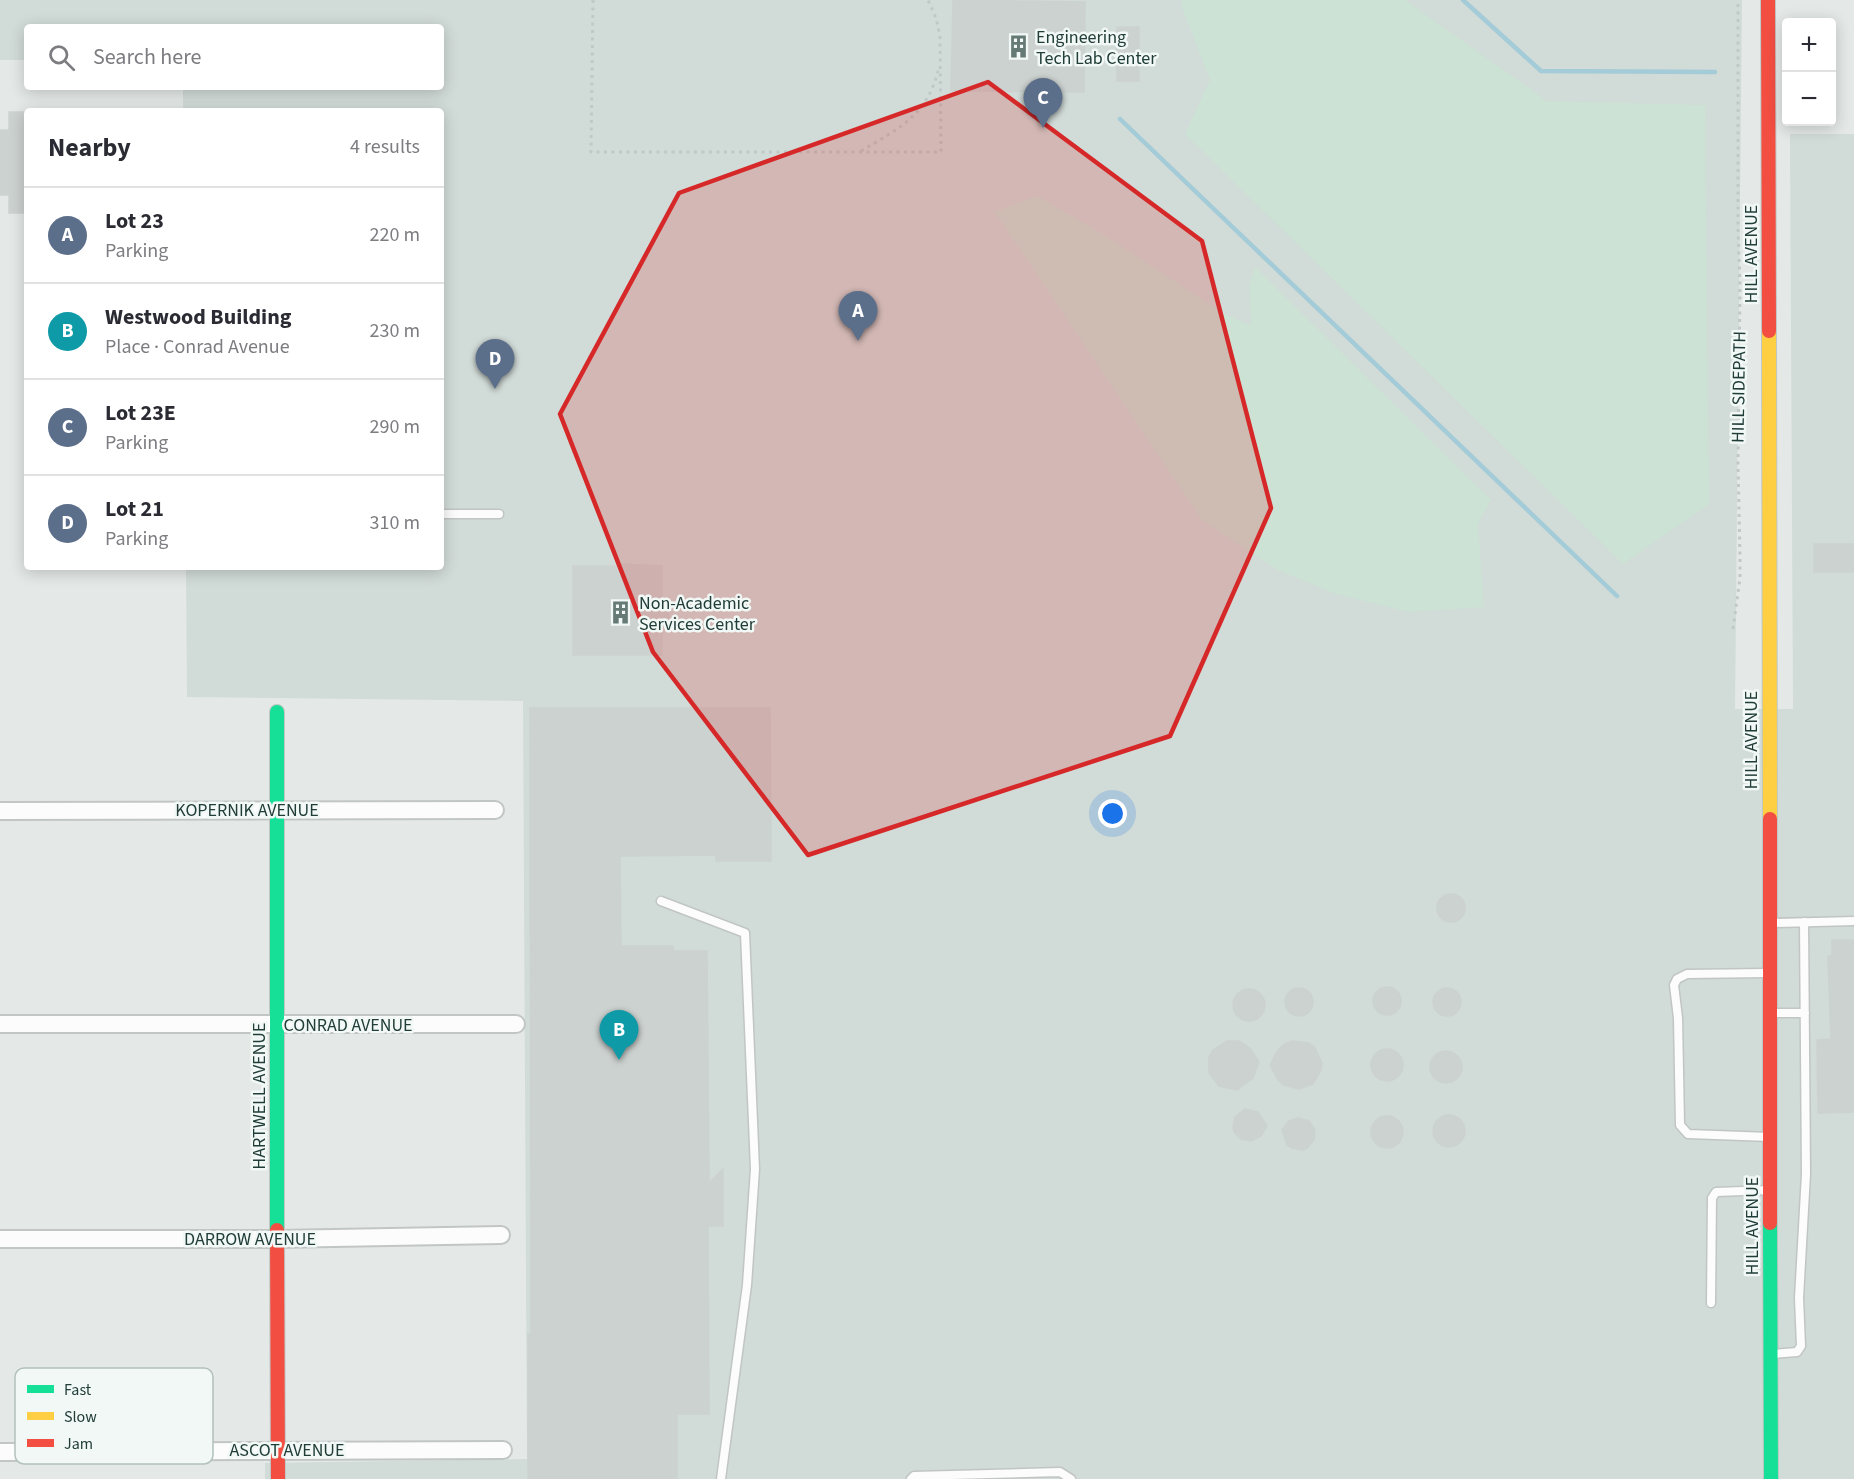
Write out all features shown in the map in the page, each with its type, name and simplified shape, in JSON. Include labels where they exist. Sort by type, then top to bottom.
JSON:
[{"type":"main road","name":"HILL AVENUE","points":[[1768,0],[1771,1479]]},
{"type":"main road","name":"HARTWELL AVENUE","points":[[277,712],[278,1479]]},
{"type":"street","name":"KOPERNIK AVENUE","points":[[0,811],[495,810]]},
{"type":"street","name":"CONRAD AVENUE","points":[[0,1024],[516,1024]]},
{"type":"street","name":"DARROW AVENUE","points":[[0,1239],[278,1239],[501,1235]]},
{"type":"street","name":"ASCOT AVENUE","points":[[213,1450],[503,1450]]},
{"type":"street","name":"ASCOT AVENUE","points":[[0,1452],[15,1452]]},
{"type":"lane","points":[[444,514],[499,514]]},
{"type":"lane","points":[[661,901],[745,933],[755,1169],[747,1285],[721,1479]]},
{"type":"lane","points":[[1770,923],[1854,921]]},
{"type":"lane","points":[[1771,1354],[1797,1352],[1801,1346],[1799,1298],[1806,1174],[1804,922]]},
{"type":"lane","points":[[1770,973],[1687,974],[1677,979],[1674,985],[1678,1018],[1680,1125],[1688,1134],[1770,1137]]},
{"type":"lane","points":[[1770,1013],[1805,1013]]},
{"type":"lane","points":[[1712,1303],[1712,1198],[1716,1192],[1770,1190]]},
{"type":"lane","points":[[911,1479],[914,1476],[1060,1472],[1071,1479]]},
{"type":"path","points":[[593,0],[591,152],[941,152],[939,27],[928,0]]},
{"type":"path","name":"HILL SIDEPATH","points":[[1734,629],[1740,568],[1738,0]]},
{"type":"path","points":[[859,152],[899,129],[916,114],[932,89],[941,57]]},
{"type":"highlighted area","points":[[988,82],[1202,241],[1271,508],[1170,736],[808,855],[653,652],[560,414],[679,193]]},
{"type":"shaded area","points":[[0,0],[1742,0],[1735,709],[1793,709],[1790,134],[1854,134],[1854,1479],[265,1479],[265,1463],[527,1459],[523,701],[187,697],[186,570],[444,570],[444,108],[183,108],[183,90],[444,90],[444,24],[24,24],[24,60],[0,60]]},
{"type":"green space","points":[[1181,0],[1405,0],[1547,101],[1705,105],[1709,504],[1623,564],[1185,134],[1210,80]]},
{"type":"green space","points":[[1037,196],[1099,232],[1223,313],[1251,326],[1249,285],[1255,267],[1491,500],[1478,524],[1484,607],[1408,612],[1336,594],[1278,570],[1202,520],[995,212]]},
{"type":"building","name":"Engineering Tech Lab Center","points":[[953,0],[1085,2],[1084,92],[951,91]]},
{"type":"building","points":[[1117,27],[1139,27],[1139,81],[1117,81]]},
{"type":"building","points":[[9,112],[24,112],[24,213],[9,213],[9,195],[0,195],[0,130],[9,130]]},
{"type":"building","points":[[1814,544],[1854,544],[1854,572],[1814,572]]},
{"type":"building","name":"Non-Academic Services Center","points":[[620,564],[662,566],[662,603],[669,603],[669,622],[662,622],[662,655],[573,655],[573,566],[620,566]]},
{"type":"building","points":[[530,708],[770,708],[771,861],[716,861],[716,855],[620,856],[621,946],[673,946],[674,951],[707,951],[709,1183],[723,1169],[723,1226],[708,1226],[709,1414],[677,1414],[677,1479],[528,1479],[528,1334],[531,1334]]},
{"type":"building","points":[[1451,894],[1461,898],[1465,908],[1461,918],[1451,922],[1441,918],[1437,908],[1441,898]]},
{"type":"building","points":[[1832,940],[1854,940],[1854,1112],[1818,1113],[1817,1040],[1831,1039],[1828,956],[1832,956]]},
{"type":"building","points":[[1387,987],[1397,991],[1401,1001],[1397,1011],[1387,1015],[1377,1011],[1373,1001],[1377,991]]},
{"type":"building","points":[[1299,988],[1309,992],[1313,1002],[1309,1012],[1299,1016],[1289,1012],[1285,1002],[1289,992]]},
{"type":"building","points":[[1447,988],[1457,992],[1461,1002],[1457,1012],[1447,1016],[1437,1012],[1433,1002],[1437,992]]},
{"type":"building","points":[[1249,989],[1260,994],[1265,1005],[1260,1016],[1249,1021],[1238,1016],[1233,1005],[1238,994]]},
{"type":"building","points":[[1227,1041],[1239,1041],[1250,1048],[1259,1062],[1253,1078],[1237,1090],[1219,1086],[1209,1073],[1209,1057],[1213,1050]]},
{"type":"building","points":[[1292,1041],[1309,1043],[1315,1048],[1322,1063],[1321,1070],[1313,1084],[1299,1089],[1284,1085],[1278,1080],[1270,1065],[1278,1050]]},
{"type":"building","points":[[1387,1049],[1398,1054],[1403,1065],[1398,1076],[1387,1081],[1376,1076],[1371,1065],[1376,1054]]},
{"type":"building","points":[[1446,1051],[1457,1056],[1462,1067],[1457,1078],[1446,1083],[1435,1078],[1430,1067],[1435,1056]]},
{"type":"building","points":[[1245,1109],[1258,1112],[1267,1126],[1261,1136],[1251,1141],[1241,1139],[1234,1132],[1233,1127],[1235,1117]]},
{"type":"building","points":[[1449,1115],[1460,1120],[1465,1131],[1460,1142],[1449,1147],[1438,1142],[1433,1131],[1438,1120]]},
{"type":"building","points":[[1387,1116],[1398,1121],[1403,1132],[1398,1143],[1387,1148],[1376,1143],[1371,1132],[1376,1121]]},
{"type":"building","points":[[1298,1118],[1309,1121],[1315,1130],[1314,1140],[1302,1150],[1287,1145],[1282,1130],[1289,1121]]},
{"type":"waterway","points":[[1463,0],[1541,71],[1715,72]]},
{"type":"waterway","points":[[1120,119],[1617,596]]},
{"type":"traffic: fast","points":[[277,712],[277,1230]]},
{"type":"traffic: fast","points":[[1770,1223],[1771,1479]]},
{"type":"traffic: slow","points":[[1769,331],[1770,819]]},
{"type":"traffic: jam","points":[[1768,0],[1769,331]]},
{"type":"traffic: jam","points":[[1770,819],[1770,1223]]},
{"type":"traffic: jam","points":[[277,1230],[278,1479]]},
{"type":"place","name":"Engineering Tech Lab Center","points":[[1018,47]]},
{"type":"place","name":"Lot 23E","points":[[1043,128]]},
{"type":"place","name":"Lot 23","points":[[858,341]]},
{"type":"place","name":"Lot 21","points":[[495,389]]},
{"type":"place","name":"Non-Academic Services Center","points":[[621,613]]},
{"type":"place","name":"Westwood Building","points":[[619,1060]]}]
